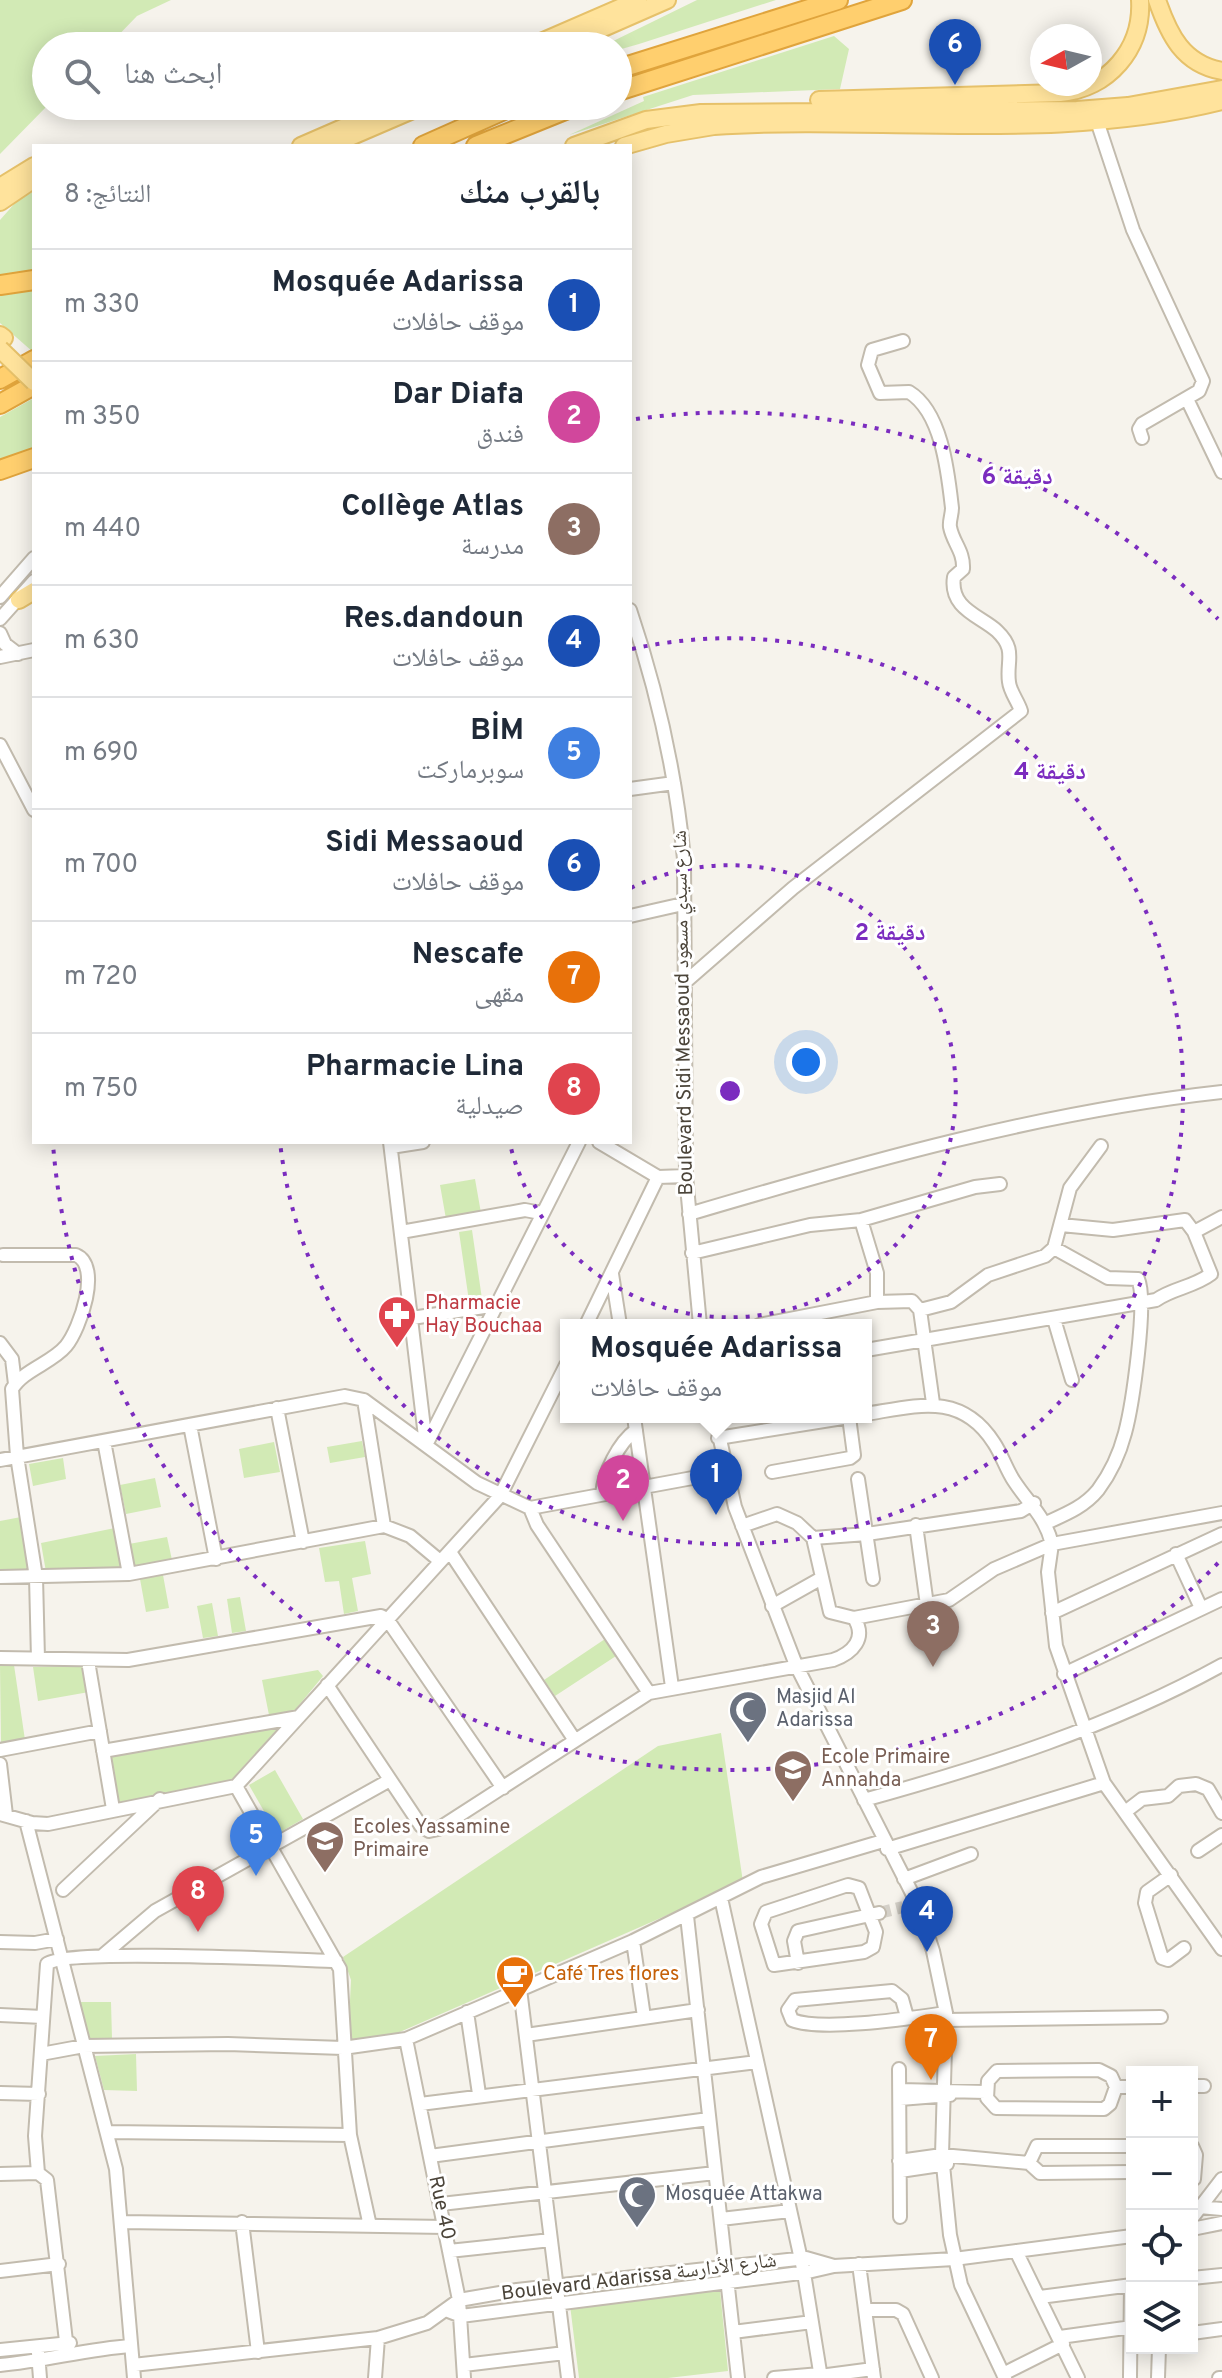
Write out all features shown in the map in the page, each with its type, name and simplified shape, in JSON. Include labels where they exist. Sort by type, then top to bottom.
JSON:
[{"type":"highway","points":[[632,65],[838,0]]},
{"type":"highway","points":[[632,87],[902,0]]},
{"type":"highway","points":[[428,144],[482,120]]},
{"type":"highway","points":[[481,144],[540,120]]},
{"type":"highway","points":[[0,285],[32,280]]},
{"type":"highway","points":[[0,379],[32,361]]},
{"type":"highway","points":[[0,404],[32,384]]},
{"type":"highway","points":[[0,470],[32,459]]},
{"type":"main road","points":[[564,32],[638,0]]},
{"type":"main road","points":[[594,32],[667,0]]},
{"type":"main road","points":[[580,144],[694,105],[724,101],[1076,91],[1099,81],[1125,57],[1138,29],[1140,0]]},
{"type":"main road","points":[[1157,0],[1167,27],[1183,52],[1203,66],[1222,71]]},
{"type":"main road","points":[[646,120],[721,111],[1077,110],[1128,106],[1222,89]]},
{"type":"main road","points":[[632,144],[690,129],[739,124],[1026,125],[1097,121],[1222,101]]},
{"type":"main road","points":[[306,144],[361,120]]},
{"type":"main road","points":[[334,144],[389,120]]},
{"type":"main road","points":[[0,176],[19,166],[32,165]]},
{"type":"main road","points":[[0,187],[32,166]]},
{"type":"main road","points":[[0,202],[32,180]]},
{"type":"main road","points":[[1,341],[32,365]]},
{"type":"main road","points":[[1,341],[32,380]]},
{"type":"main road","points":[[19,600],[32,592]]},
{"type":"street","points":[[1097,121],[1133,230],[1203,381],[1202,386],[1187,399],[1142,424],[1139,429],[1142,438]]},
{"type":"street","points":[[683,984],[793,888],[1021,711],[1009,686],[1012,655],[999,633],[968,614],[953,584],[954,577],[963,569],[963,555],[950,528],[951,504],[942,453],[929,412],[909,392],[880,393],[868,365],[872,350],[903,341]]},
{"type":"street","points":[[1187,399],[1222,472]]},
{"type":"street","points":[[0,597],[32,560]]},
{"type":"street","points":[[0,619],[32,584]]},
{"type":"street","name":"Boulevard Sidi Messaoud شارع سيدي مسعود","points":[[632,616],[644,651],[674,783],[684,859],[686,1176],[699,1319]]},
{"type":"street","points":[[0,633],[5,644],[18,654]]},
{"type":"street","points":[[0,657],[32,650]]},
{"type":"street","points":[[0,745],[32,806]]},
{"type":"street","points":[[632,789],[674,783]]},
{"type":"street","points":[[632,916],[683,904]]},
{"type":"street","points":[[689,1214],[991,1129],[1142,1100],[1222,1092]]},
{"type":"street","points":[[426,1445],[578,1144]]},
{"type":"street","points":[[602,1144],[658,1177],[686,1176]]},
{"type":"street","points":[[390,1145],[426,1445]]},
{"type":"street","points":[[920,1310],[951,1302],[984,1277],[1038,1260],[1054,1248],[1070,1188],[1101,1146]]},
{"type":"street","points":[[589,1319],[658,1177]]},
{"type":"street","points":[[692,1253],[810,1225],[861,1220],[966,1189],[1000,1184]]},
{"type":"street","points":[[401,1232],[525,1210],[541,1213]]},
{"type":"street","points":[[1194,1232],[1222,1217]]},
{"type":"street","points":[[861,1220],[877,1273],[877,1302]]},
{"type":"street","points":[[872,1349],[1156,1300],[1164,1293],[1202,1281],[1211,1274],[1194,1232],[1185,1220],[1113,1230],[1061,1225]]},
{"type":"street","points":[[1046,1523],[1080,1508],[1098,1489],[1113,1464],[1125,1432],[1143,1302],[1138,1279],[1108,1278],[1054,1248]]},
{"type":"street","points":[[3,1255],[76,1255],[84,1260],[89,1275],[79,1317],[66,1346],[15,1384]]},
{"type":"street","points":[[612,1274],[619,1319]]},
{"type":"street","points":[[789,1319],[877,1302],[906,1300],[916,1303],[925,1339],[933,1403]]},
{"type":"street","points":[[412,1318],[497,1305]]},
{"type":"street","points":[[833,1310],[834,1319]]},
{"type":"street","points":[[1054,1319],[1072,1380]]},
{"type":"street","points":[[0,1343],[12,1359],[17,1456],[36,1577],[38,1659]]},
{"type":"street","points":[[0,1764],[3,1814],[48,1824],[236,1786],[500,1496],[560,1377]]},
{"type":"street","points":[[0,1460],[331,1397],[364,1400],[477,1483],[530,1508],[725,1472]]},
{"type":"street","points":[[364,1400],[384,1526]]},
{"type":"street","points":[[872,1413],[933,1403],[964,1414],[985,1430],[1014,1482],[1034,1503],[1046,1523],[1052,1544],[1048,1572],[1052,1613],[1064,1674],[1104,1783],[1222,1949]]},
{"type":"street","points":[[277,1408],[303,1542]]},
{"type":"street","points":[[716,1423],[725,1472],[772,1606],[796,1665],[917,1903],[938,1972],[946,2016],[943,2160],[954,2259],[972,2310],[1004,2376],[1062,2340],[1126,2328]]},
{"type":"street","points":[[718,1438],[812,1423]]},
{"type":"street","points":[[772,1472],[850,1458],[854,1455],[850,1423]]},
{"type":"street","points":[[635,1424],[672,1687]]},
{"type":"street","points":[[602,1494],[603,1482],[635,1424]]},
{"type":"street","points":[[190,1425],[216,1559]]},
{"type":"street","points":[[104,1441],[129,1574]]},
{"type":"street","points":[[858,1479],[873,1579]]},
{"type":"street","points":[[813,1538],[867,1534],[1021,1511],[1034,1503]]},
{"type":"street","points":[[530,1508],[537,1525],[649,1693]]},
{"type":"street","points":[[742,1526],[777,1514],[797,1523],[813,1538],[830,1612],[854,1618],[949,1600],[994,1569],[1052,1544],[1222,1513]]},
{"type":"street","points":[[916,1525],[927,1605]]},
{"type":"street","points":[[0,1577],[129,1574],[384,1526],[410,1536],[445,1557],[574,1739]]},
{"type":"street","points":[[1052,1613],[1222,1534]]},
{"type":"street","points":[[1176,1554],[1201,1608]]},
{"type":"street","points":[[772,1606],[820,1579]]},
{"type":"street","points":[[1064,1674],[1222,1599]]},
{"type":"street","points":[[0,1658],[128,1660],[377,1615],[387,1619],[503,1788]]},
{"type":"street","points":[[327,1685],[421,1826],[429,1831],[447,1824],[649,1693],[833,1660],[848,1652],[860,1635],[854,1618]]},
{"type":"street","points":[[88,1661],[113,1809]]},
{"type":"street","points":[[864,1800],[939,1780],[1084,1730],[1222,1665]]},
{"type":"street","points":[[103,1751],[299,1717]]},
{"type":"street","points":[[0,1750],[100,1731]]},
{"type":"street","points":[[102,1956],[155,1911],[390,1780]]},
{"type":"street","points":[[41,2054],[84,2046],[228,2044],[343,2048],[406,2039],[633,1941],[761,1877],[1104,1783]]},
{"type":"street","points":[[1125,1812],[1142,1799],[1168,1796],[1179,1786],[1189,1783],[1208,1789],[1222,1813]]},
{"type":"street","points":[[236,1786],[336,1961],[342,1977],[343,2048],[350,2135],[370,2226]]},
{"type":"street","points":[[63,1890],[160,1799]]},
{"type":"street","points":[[26,1821],[107,2132],[123,2222],[134,2371],[378,2338],[409,2331],[448,2311],[459,2300]]},
{"type":"street","points":[[1198,1851],[1222,1835]]},
{"type":"street","points":[[904,1879],[971,1854]]},
{"type":"street","points":[[1171,1875],[1147,1892],[1145,1903],[1162,1958],[1168,1960],[1184,1948]]},
{"type":"street","points":[[848,1885],[859,1888],[874,1914],[877,1938],[873,1947],[864,1952],[798,1963],[778,1966],[771,1961],[761,1924],[766,1912],[848,1885]]},
{"type":"street","points":[[721,1898],[804,2273],[820,2376]]},
{"type":"street","points":[[903,1907],[917,1903]]},
{"type":"street","points":[[798,1963],[794,1941],[798,1931],[874,1914]]},
{"type":"street","points":[[687,1916],[733,2332],[733,2377]]},
{"type":"street","points":[[0,1942],[35,1943],[57,1939]]},
{"type":"street","points":[[633,1941],[644,2017]]},
{"type":"street","points":[[38,2173],[35,2136],[46,1968],[50,1961],[102,1956],[336,1961]]},
{"type":"street","points":[[520,1989],[568,2378]]},
{"type":"street","points":[[907,2017],[902,1999],[892,1991],[795,2000],[788,2010],[792,2020],[803,2024],[946,2016],[1161,2017]]},
{"type":"street","points":[[526,2035],[698,2010]]},
{"type":"street","points":[[467,2012],[479,2094]]},
{"type":"street","points":[[0,2015],[43,2017]]},
{"type":"street","name":"Rue 40","points":[[406,2039],[459,2300],[464,2372]]},
{"type":"street","points":[[420,2104],[479,2094],[757,2062]]},
{"type":"street","points":[[899,2069],[900,2217]]},
{"type":"street","points":[[1099,2070],[1111,2076],[1116,2087],[1110,2104],[1094,2111],[996,2108],[989,2102],[986,2092],[988,2081],[997,2071],[1099,2070]]},
{"type":"street","points":[[1116,2087],[1126,2087]]},
{"type":"street","points":[[900,2095],[986,2092]]},
{"type":"street","points":[[0,2093],[39,2094]]},
{"type":"street","points":[[430,2156],[709,2119]]},
{"type":"street","points":[[107,2132],[350,2135]]},
{"type":"street","points":[[1029,2163],[1037,2146],[1126,2146]]},
{"type":"street","points":[[900,2166],[958,2159],[1029,2163],[1040,2173],[1126,2172]]},
{"type":"street","points":[[0,2174],[38,2173],[47,2180],[66,2341]]},
{"type":"street","points":[[441,2204],[715,2173]]},
{"type":"street","points":[[1198,2180],[1218,2184],[1198,2210]]},
{"type":"street","points":[[1198,2212],[1222,2209]]},
{"type":"street","points":[[721,2219],[790,2211]]},
{"type":"street","points":[[123,2222],[446,2227]]},
{"type":"street","points":[[242,2222],[258,2352]]},
{"type":"street","points":[[1198,2228],[1222,2223]]},
{"type":"street","name":"Boulevard Adarissa شارع الأدارسة","points":[[448,2311],[461,2316],[804,2273],[834,2266],[954,2259],[1126,2237]]},
{"type":"street","points":[[449,2251],[551,2240]]},
{"type":"street","points":[[1016,2251],[1078,2378]]},
{"type":"street","name":"Boulevard Adarissa شارع الأدارسة","points":[[459,2300],[556,2285],[801,2259],[834,2266]]},
{"type":"street","points":[[0,2271],[59,2264]]},
{"type":"street","points":[[774,2378],[874,2374],[859,2264]]},
{"type":"street","points":[[1198,2277],[1222,2275]]},
{"type":"street","points":[[1040,2297],[1126,2286]]},
{"type":"street","points":[[866,2310],[896,2310],[903,2314],[932,2378]]},
{"type":"street","points":[[733,2332],[812,2322]]},
{"type":"street","points":[[1198,2332],[1222,2329]]},
{"type":"street","points":[[375,2378],[378,2338]]},
{"type":"street","points":[[0,2350],[66,2341],[88,2349]]},
{"type":"street","points":[[37,2345],[40,2378]]},
{"type":"street","points":[[0,2365],[71,2357],[88,2349],[131,2346]]},
{"type":"street","points":[[464,2372],[565,2353]]},
{"type":"street","points":[[1130,2378],[1131,2354]]},
{"type":"street","points":[[1158,2378],[1159,2354]]},
{"type":"green space","points":[[0,0],[171,0],[137,16],[122,32],[32,32],[33,120],[0,154]]},
{"type":"green space","points":[[697,0],[776,0],[632,46],[632,32]]},
{"type":"green space","points":[[834,36],[849,49],[840,89],[693,95],[632,115],[632,106],[644,101],[643,97]]},
{"type":"green space","points":[[602,120],[616,120],[569,135]]},
{"type":"green space","points":[[32,192],[32,273],[0,277],[0,220],[16,202]]},
{"type":"green space","points":[[32,289],[32,351],[0,323],[0,293]]},
{"type":"green space","points":[[32,399],[32,452],[0,463],[0,417]]},
{"type":"green space","points":[[475,1179],[481,1213],[446,1219],[440,1185]]},
{"type":"green space","points":[[472,1230],[482,1299],[469,1301],[459,1232]]},
{"type":"green space","points":[[362,1441],[365,1457],[330,1463],[327,1447]]},
{"type":"green space","points":[[274,1442],[280,1472],[244,1478],[239,1449]]},
{"type":"green space","points":[[63,1458],[66,1479],[33,1486],[29,1464]]},
{"type":"green space","points":[[155,1478],[161,1507],[126,1514],[120,1485]]},
{"type":"green space","points":[[21,1517],[29,1570],[0,1570],[0,1521]]},
{"type":"green space","points":[[115,1528],[123,1569],[46,1572],[41,1543]]},
{"type":"green space","points":[[167,1537],[172,1560],[134,1568],[129,1544]]},
{"type":"green space","points":[[365,1541],[371,1574],[352,1578],[358,1611],[344,1614],[339,1581],[325,1582],[319,1548]]},
{"type":"green space","points":[[163,1575],[169,1608],[146,1612],[140,1579]]},
{"type":"green space","points":[[240,1597],[246,1631],[232,1633],[227,1599]]},
{"type":"green space","points":[[212,1603],[218,1636],[203,1638],[197,1606]]},
{"type":"green space","points":[[605,1639],[616,1656],[555,1696],[544,1680]]},
{"type":"green space","points":[[14,1665],[25,1740],[1,1744],[0,1666]]},
{"type":"green space","points":[[82,1666],[89,1692],[38,1701],[33,1667]]},
{"type":"green space","points":[[318,1670],[323,1676],[295,1710],[269,1715],[262,1680]]},
{"type":"green space","points":[[281,1725],[231,1780],[121,1803],[116,1799],[108,1755]]},
{"type":"green space","points":[[721,1733],[743,1882],[393,2035],[348,2041],[351,1980],[343,1957],[658,1746]]},
{"type":"green space","points":[[275,1770],[303,1819],[277,1834],[249,1785]]},
{"type":"green space","points":[[79,2002],[111,2002],[112,2038],[88,2038]]},
{"type":"green space","points":[[136,2054],[137,2091],[104,2090],[95,2056]]},
{"type":"green space","points":[[720,2290],[728,2371],[668,2378],[579,2378],[570,2305]]},
{"type":"tunnel","points":[[879,1913],[903,1907]]},
{"type":"place","name":"Sidi Messaoud","points":[[955,85]]},
{"type":"place","name":"Pharmacie Hay Bouchaa","points":[[397,1349]]},
{"type":"place","name":"Mosquée Adarissa","points":[[716,1515]]},
{"type":"place","name":"Dar Diafa","points":[[623,1521]]},
{"type":"place","name":"Collège Atlas","points":[[933,1667]]},
{"type":"place","name":"Masjid Al Adarissa","points":[[748,1744]]},
{"type":"place","name":"Ecole Primaire Annahda","points":[[793,1803]]},
{"type":"place","name":"Ecoles Yassamine Primaire","points":[[325,1874]]},
{"type":"place","name":"BİM","points":[[256,1876]]},
{"type":"place","name":"Pharmacie Lina","points":[[198,1932]]},
{"type":"place","name":"Res.dandoun","points":[[927,1952]]},
{"type":"place","name":"Café Tres flores","points":[[515,2009]]},
{"type":"place","name":"Nescafe","points":[[931,2080]]},
{"type":"place","name":"Mosquée Attakwa","points":[[637,2229]]}]
